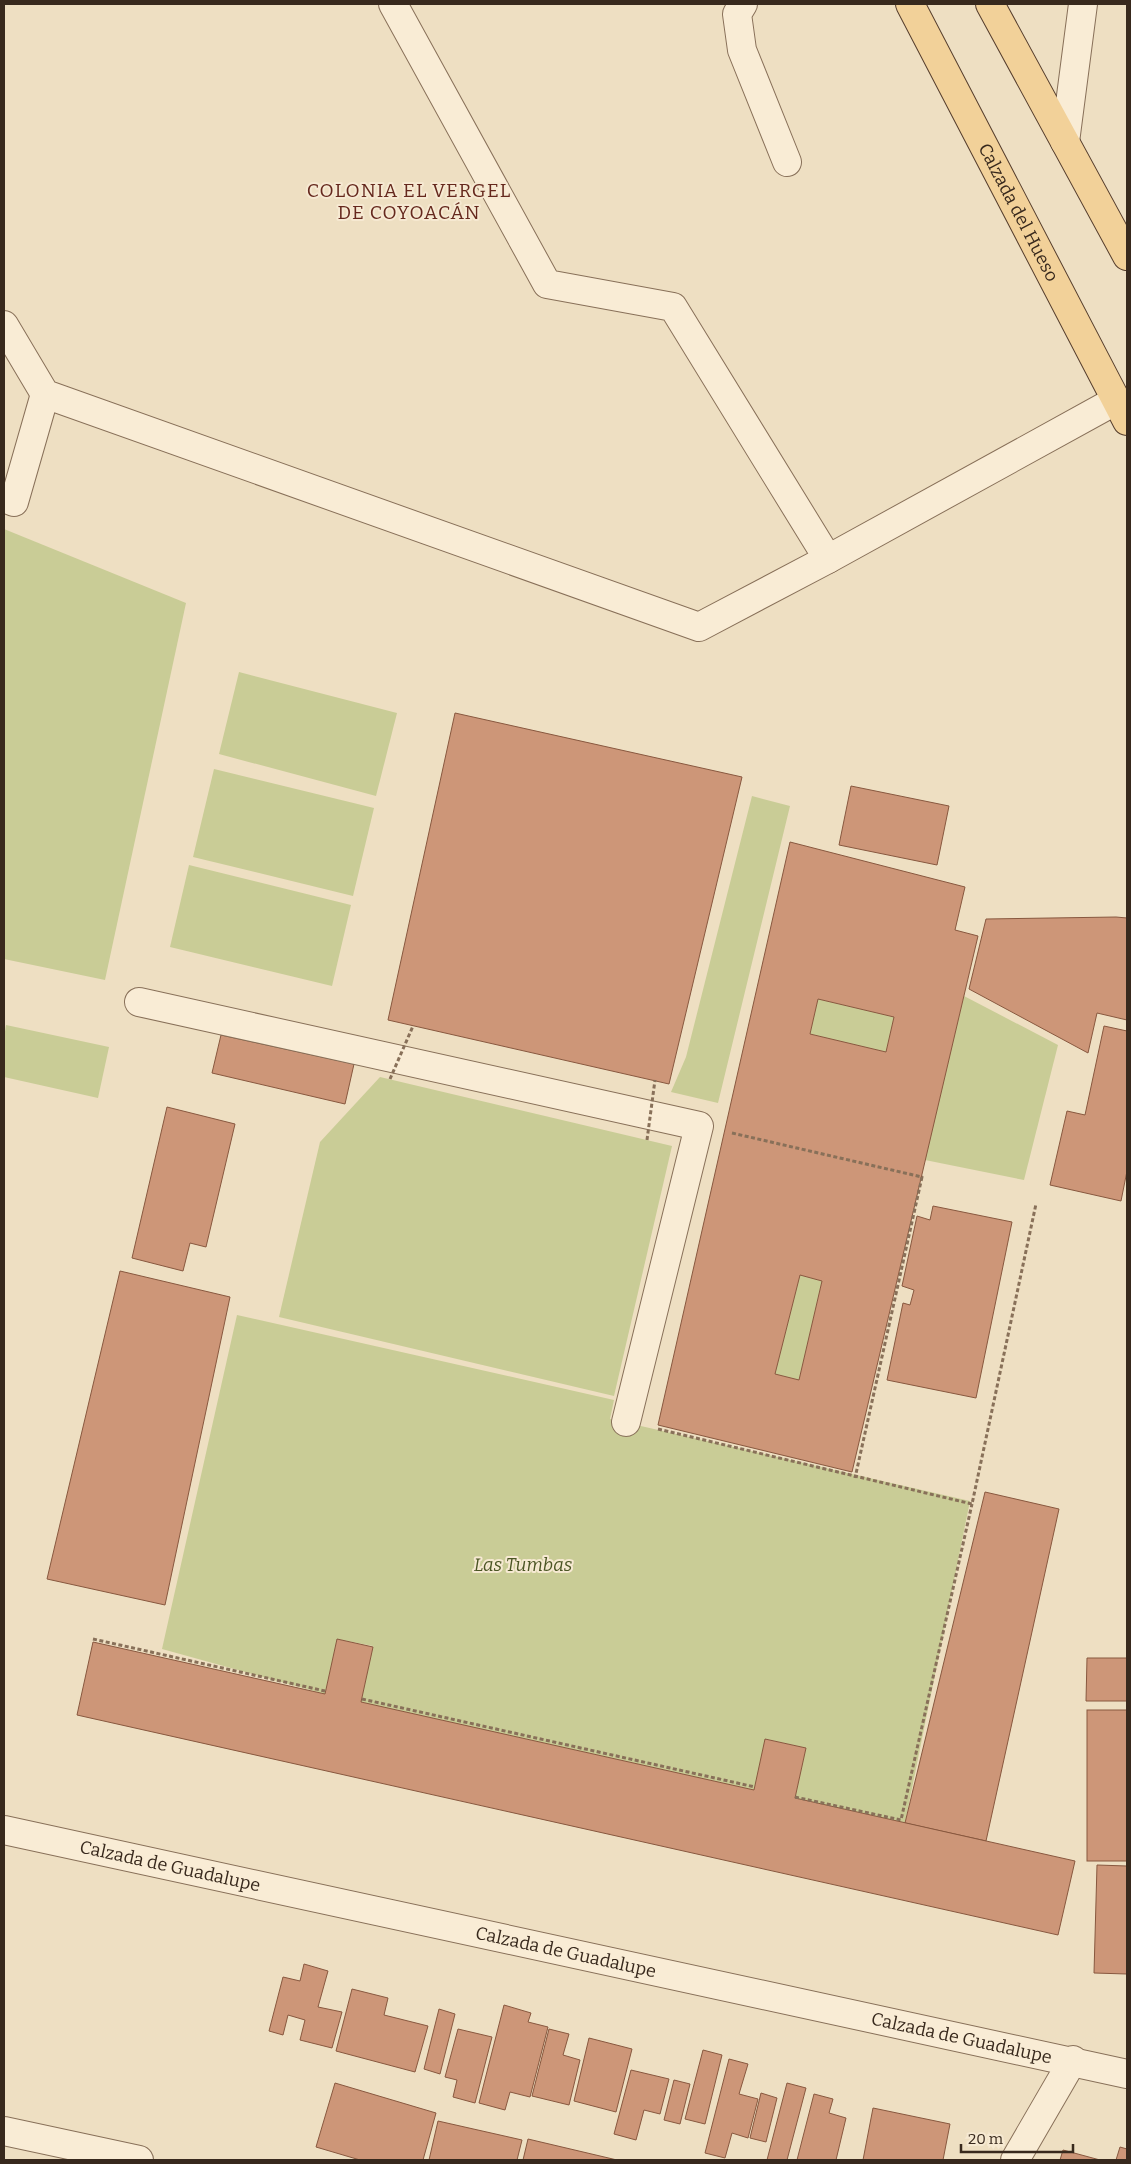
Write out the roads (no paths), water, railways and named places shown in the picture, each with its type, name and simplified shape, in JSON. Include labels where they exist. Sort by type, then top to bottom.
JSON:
[{"type":"main road","name":"Calzada del Hueso","points":[[910,4],[1121,411]]},
{"type":"main road","points":[[990,4],[1127,256]]},
{"type":"street","points":[[393,4],[547,284],[673,307],[828,559]]},
{"type":"street","points":[[743,4],[737,14],[742,50],[787,162]]},
{"type":"street","points":[[1065,142],[1083,4]]},
{"type":"street","points":[[4,324],[45,394],[699,627],[828,559],[1121,411]]},
{"type":"street","points":[[4,498],[14,502],[45,394]]},
{"type":"street","points":[[139,1002],[699,1126],[626,1422]]},
{"type":"street","name":"Calzada de Guadalupe","points":[[4,1830],[1073,2060],[1127,2074]]},
{"type":"street","points":[[1015,2160],[1073,2060]]},
{"type":"street","points":[[4,2132],[139,2160]]},
{"type":"district","name":"COLONIA EL VERGEL DE COYOACÁN","points":[[409,201]]},
{"type":"park label","name":"Las Tumbas","points":[[523,1565]]}]
